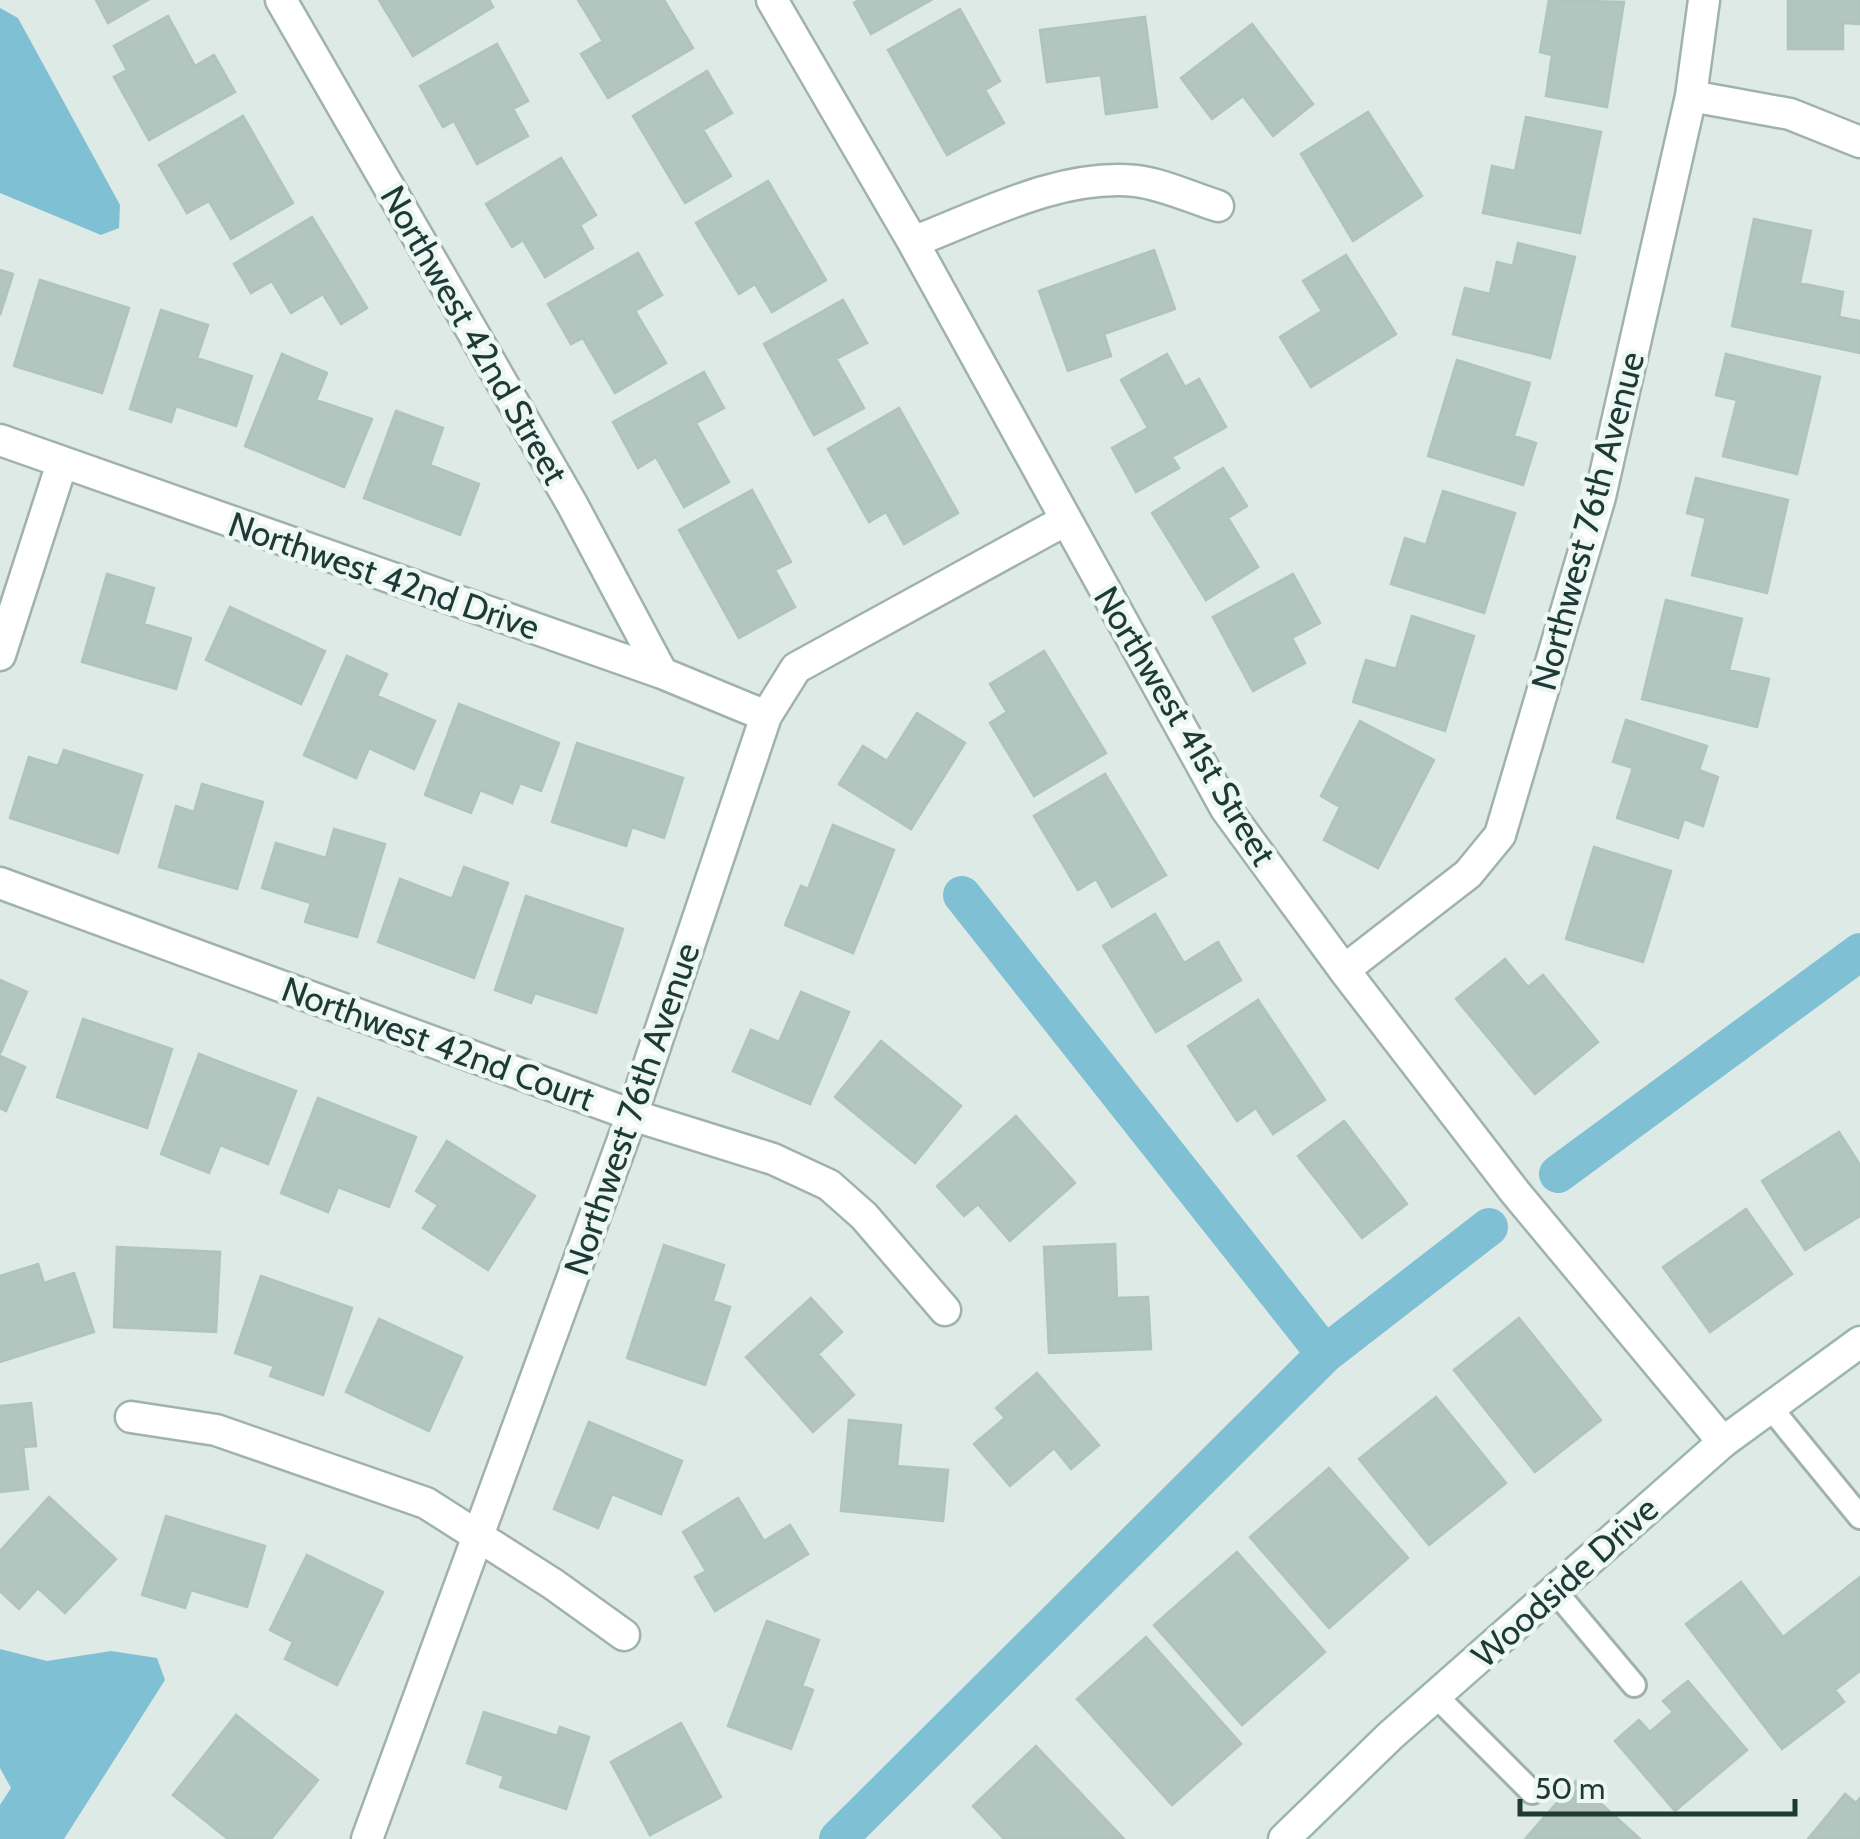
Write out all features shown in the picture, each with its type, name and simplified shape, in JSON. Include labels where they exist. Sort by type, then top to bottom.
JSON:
[{"type":"street","name":"Northwest 42nd Street","points":[[281,0],[572,504],[662,673]]},
{"type":"street","name":"Northwest 41st Street","points":[[772,0],[913,242],[1226,808],[1344,970],[1515,1192],[1722,1442]]},
{"type":"street","name":"Northwest 76th Avenue","points":[[1344,970],[1468,874],[1500,835],[1600,497],[1692,96],[1704,0]]},
{"type":"street","points":[[1692,96],[1790,114],[1860,142]]},
{"type":"street","points":[[913,242],[1021,200],[1075,186],[1136,182],[1218,206]]},
{"type":"street","name":"Northwest 42nd Drive","points":[[0,440],[662,673],[766,716]]},
{"type":"street","points":[[0,655],[62,463]]},
{"type":"street","name":"Northwest 76th Avenue","points":[[367,1839],[632,1115],[766,716],[796,668],[1064,520]]},
{"type":"street","name":"Northwest 42nd Court","points":[[0,882],[632,1115],[774,1159],[829,1185],[864,1216],[945,1310]]},
{"type":"street","name":"Woodside Drive","points":[[1284,1839],[1436,1696],[1722,1442],[1860,1342]]},
{"type":"street","points":[[131,1418],[234,1436],[426,1503],[624,1635]]},
{"type":"lane","points":[[1770,1407],[1860,1517]]},
{"type":"lane","points":[[1554,1591],[1634,1684]]},
{"type":"lane","points":[[1436,1696],[1532,1792]]},
{"type":"water","points":[[0,8],[18,18],[120,205],[119,228],[101,235],[0,193]]},
{"type":"water","points":[[0,1649],[47,1661],[111,1651],[157,1658],[165,1680],[64,1839],[0,1839],[0,1805],[11,1788],[0,1768]]},
{"type":"building","points":[[96,0],[148,0],[108,23]]},
{"type":"building","points":[[379,0],[489,0],[493,7],[413,56]]},
{"type":"building","points":[[578,0],[664,0],[693,48],[608,98],[581,54],[603,41]]},
{"type":"building","points":[[931,0],[871,34],[854,3]]},
{"type":"building","points":[[1549,0],[1624,2],[1607,107],[1546,96],[1552,55],[1540,52]]},
{"type":"building","points":[[1788,0],[1860,0],[1860,24],[1843,23],[1843,49],[1788,49]]},
{"type":"building","points":[[960,9],[1000,81],[985,90],[1004,123],[947,155],[888,50]]},
{"type":"building","points":[[168,16],[195,66],[214,55],[235,92],[149,140],[114,77],[127,70],[114,46]]},
{"type":"building","points":[[1145,17],[1157,107],[1106,114],[1101,75],[1047,82],[1040,30]]},
{"type":"building","points":[[1252,24],[1313,104],[1273,136],[1243,96],[1212,119],[1181,78]]},
{"type":"building","points":[[497,44],[528,101],[513,109],[528,136],[477,164],[454,121],[443,127],[420,86]]},
{"type":"building","points":[[707,71],[732,113],[703,130],[731,176],[685,203],[633,116]]},
{"type":"building","points":[[1368,112],[1422,196],[1353,241],[1301,154]]},
{"type":"building","points":[[243,116],[293,203],[231,239],[209,201],[187,213],[159,165]]},
{"type":"building","points":[[1526,117],[1601,132],[1580,233],[1483,213],[1492,166],[1515,171]]},
{"type":"building","points":[[561,158],[596,215],[580,225],[593,248],[545,277],[523,240],[512,247],[486,204]]},
{"type":"building","points":[[768,181],[826,280],[772,312],[755,284],[739,294],[696,223]]},
{"type":"building","points":[[312,217],[367,308],[341,324],[323,294],[291,313],[272,281],[251,293],[234,264]]},
{"type":"building","points":[[1754,219],[1811,231],[1800,283],[1843,292],[1839,317],[1860,321],[1860,353],[1732,326]]},
{"type":"building","points":[[1518,243],[1575,257],[1550,358],[1453,334],[1465,288],[1490,294],[1497,262],[1513,266]]},
{"type":"building","points":[[1154,250],[1175,309],[1104,334],[1111,356],[1068,371],[1039,291]]},
{"type":"building","points":[[638,253],[662,295],[635,311],[666,363],[615,393],[583,338],[571,344],[548,304]]},
{"type":"building","points":[[1346,255],[1396,334],[1311,387],[1280,337],[1322,311],[1303,281]]},
{"type":"building","points":[[0,270],[13,274],[0,315]]},
{"type":"building","points":[[40,280],[129,308],[102,393],[14,366]]},
{"type":"building","points":[[843,300],[867,343],[836,359],[864,408],[814,435],[764,344]]},
{"type":"building","points":[[161,310],[208,325],[197,358],[252,376],[236,426],[176,406],[171,422],[130,409]]},
{"type":"building","points":[[282,354],[327,373],[316,400],[372,419],[344,487],[245,446]]},
{"type":"building","points":[[1167,354],[1185,387],[1199,379],[1226,427],[1172,457],[1179,468],[1136,492],[1112,448],[1148,428],[1121,380]]},
{"type":"building","points":[[1726,354],[1820,377],[1797,474],[1723,456],[1737,400],[1716,395]]},
{"type":"building","points":[[1457,360],[1530,383],[1514,436],[1536,443],[1523,485],[1428,456]]},
{"type":"building","points":[[704,372],[724,408],[696,423],[729,482],[684,507],[656,457],[638,468],[613,422]]},
{"type":"building","points":[[899,408],[958,513],[904,544],[886,512],[869,522],[828,449]]},
{"type":"building","points":[[396,411],[443,428],[430,465],[479,484],[460,535],[364,498]]},
{"type":"building","points":[[1223,468],[1247,506],[1228,518],[1258,567],[1206,600],[1152,513]]},
{"type":"building","points":[[1696,478],[1788,500],[1767,593],[1692,575],[1706,518],[1687,513]]},
{"type":"building","points":[[752,490],[791,562],[775,570],[795,607],[739,638],[679,530]]},
{"type":"building","points":[[1443,491],[1515,513],[1484,613],[1391,584],[1405,538],[1426,545]]},
{"type":"building","points":[[107,574],[154,588],[144,624],[191,638],[176,689],[82,662]]},
{"type":"building","points":[[1293,574],[1320,623],[1292,638],[1305,663],[1253,691],[1213,617]]},
{"type":"building","points":[[1666,600],[1742,619],[1729,670],[1769,679],[1757,727],[1642,699]]},
{"type":"building","points":[[230,607],[325,651],[301,704],[206,660]]},
{"type":"building","points":[[1412,616],[1474,636],[1445,731],[1353,702],[1366,660],[1396,669]]},
{"type":"building","points":[[1044,651],[1106,753],[1034,796],[990,723],[1007,712],[990,684]]},
{"type":"building","points":[[347,656],[387,674],[377,696],[435,721],[414,769],[369,748],[356,778],[304,755]]},
{"type":"building","points":[[459,704],[559,743],[541,791],[520,783],[512,803],[480,790],[471,813],[425,795]]},
{"type":"building","points":[[917,713],[965,743],[911,829],[839,784],[863,746],[887,761]]},
{"type":"building","points":[[1626,720],[1707,746],[1699,770],[1718,777],[1703,826],[1684,819],[1678,838],[1617,818],[1633,768],[1613,762]]},
{"type":"building","points":[[1360,721],[1434,760],[1378,868],[1324,840],[1340,807],[1321,796]]},
{"type":"building","points":[[577,743],[683,778],[664,838],[632,827],[626,846],[552,822]]},
{"type":"building","points":[[64,750],[142,775],[118,853],[10,818],[29,757],[58,766]]},
{"type":"building","points":[[1105,774],[1166,875],[1112,907],[1096,879],[1078,890],[1034,816]]},
{"type":"building","points":[[202,784],[263,802],[237,889],[159,867],[176,806],[194,812]]},
{"type":"building","points":[[833,825],[894,850],[853,953],[785,925],[801,886],[808,889]]},
{"type":"building","points":[[334,829],[385,844],[357,937],[305,922],[311,903],[262,888],[276,843],[326,858]]},
{"type":"building","points":[[1594,847],[1671,871],[1643,962],[1566,939]]},
{"type":"building","points":[[464,867],[508,883],[474,978],[378,942],[400,879],[452,899]]},
{"type":"building","points":[[526,896],[623,929],[596,1013],[535,993],[531,1003],[495,990]]},
{"type":"building","points":[[1155,914],[1184,963],[1218,942],[1241,980],[1156,1032],[1103,946]]},
{"type":"building","points":[[1505,959],[1528,987],[1543,975],[1598,1042],[1535,1094],[1456,999]]},
{"type":"building","points":[[0,980],[27,992],[0,1054]]},
{"type":"building","points":[[801,992],[849,1012],[810,1104],[733,1071],[751,1030],[779,1042]]},
{"type":"building","points":[[1258,1000],[1325,1100],[1273,1134],[1256,1108],[1237,1121],[1188,1046]]},
{"type":"building","points":[[83,1019],[172,1049],[147,1128],[57,1097]]},
{"type":"building","points":[[881,1041],[961,1106],[915,1163],[835,1097]]},
{"type":"building","points":[[199,1054],[296,1091],[268,1164],[220,1145],[209,1173],[161,1154]]},
{"type":"building","points":[[0,1056],[25,1067],[6,1111],[0,1108]]},
{"type":"building","points":[[318,1098],[416,1137],[389,1207],[338,1187],[328,1212],[281,1193]]},
{"type":"building","points":[[1016,1116],[1075,1183],[1010,1241],[978,1204],[964,1216],[937,1186]]},
{"type":"building","points":[[1344,1121],[1407,1204],[1362,1238],[1298,1156]]},
{"type":"building","points":[[1839,1132],[1860,1165],[1860,1216],[1805,1250],[1762,1181]]},
{"type":"building","points":[[447,1141],[535,1196],[488,1270],[423,1228],[438,1205],[416,1191]]},
{"type":"building","points":[[1746,1209],[1792,1274],[1710,1332],[1663,1267]]},
{"type":"building","points":[[1115,1244],[1117,1298],[1148,1297],[1151,1349],[1049,1353],[1044,1247]]},
{"type":"building","points":[[664,1245],[724,1265],[713,1301],[730,1307],[705,1385],[627,1358]]},
{"type":"building","points":[[117,1247],[220,1252],[216,1332],[114,1327]]},
{"type":"building","points":[[38,1264],[44,1283],[74,1273],[94,1332],[0,1362],[0,1276]]},
{"type":"building","points":[[261,1276],[352,1308],[323,1395],[270,1376],[274,1366],[235,1353]]},
{"type":"building","points":[[811,1298],[842,1332],[818,1354],[854,1395],[813,1432],[746,1357]]},
{"type":"building","points":[[1519,1318],[1601,1420],[1535,1472],[1454,1370]]},
{"type":"building","points":[[379,1319],[462,1357],[429,1431],[346,1392]]},
{"type":"building","points":[[1037,1373],[1099,1445],[1071,1469],[1054,1448],[1010,1486],[974,1444],[1005,1418],[996,1408]]},
{"type":"building","points":[[1436,1397],[1506,1483],[1429,1545],[1359,1459]]},
{"type":"building","points":[[31,1403],[36,1446],[23,1447],[28,1489],[0,1492],[0,1406]]},
{"type":"building","points":[[849,1420],[901,1425],[897,1466],[948,1470],[943,1521],[841,1511]]},
{"type":"building","points":[[589,1422],[682,1461],[661,1514],[612,1494],[598,1528],[554,1509]]},
{"type":"building","points":[[1329,1468],[1408,1558],[1329,1628],[1250,1537]]},
{"type":"building","points":[[49,1497],[116,1559],[65,1613],[38,1588],[19,1609],[0,1591],[0,1551]]},
{"type":"building","points":[[738,1498],[764,1541],[790,1525],[808,1554],[715,1611],[695,1577],[706,1571],[683,1532]]},
{"type":"building","points":[[166,1516],[265,1546],[247,1607],[191,1590],[185,1608],[142,1595]]},
{"type":"building","points":[[1237,1552],[1325,1652],[1242,1725],[1154,1625]]},
{"type":"building","points":[[307,1555],[383,1592],[337,1685],[285,1659],[293,1642],[270,1630]]},
{"type":"building","points":[[1860,1577],[1860,1671],[1835,1690],[1844,1702],[1782,1749],[1686,1624],[1741,1582],[1783,1637]]},
{"type":"building","points":[[767,1621],[819,1640],[802,1686],[813,1690],[791,1749],[728,1726]]},
{"type":"building","points":[[1146,1637],[1241,1744],[1172,1805],[1077,1699]]},
{"type":"building","points":[[1688,1681],[1747,1750],[1675,1811],[1615,1741],[1639,1720],[1650,1732],[1673,1712],[1663,1701]]},
{"type":"building","points":[[484,1712],[557,1736],[560,1727],[589,1737],[566,1809],[500,1787],[504,1776],[467,1763]]},
{"type":"building","points":[[236,1715],[318,1780],[271,1839],[228,1839],[173,1795]]},
{"type":"building","points":[[681,1723],[721,1797],[650,1835],[611,1762]]},
{"type":"building","points":[[1036,1746],[1124,1839],[1004,1839],[973,1806]]},
{"type":"building","points":[[1576,1781],[1640,1839],[1525,1839]]},
{"type":"building","points":[[1845,1794],[1856,1803],[1860,1798],[1860,1839],[1808,1839]]},
{"type":"waterway","points":[[962,895],[1325,1354]]},
{"type":"waterway","points":[[1558,1174],[1860,952]]},
{"type":"waterway","points":[[838,1839],[1325,1354],[1489,1227]]}]
